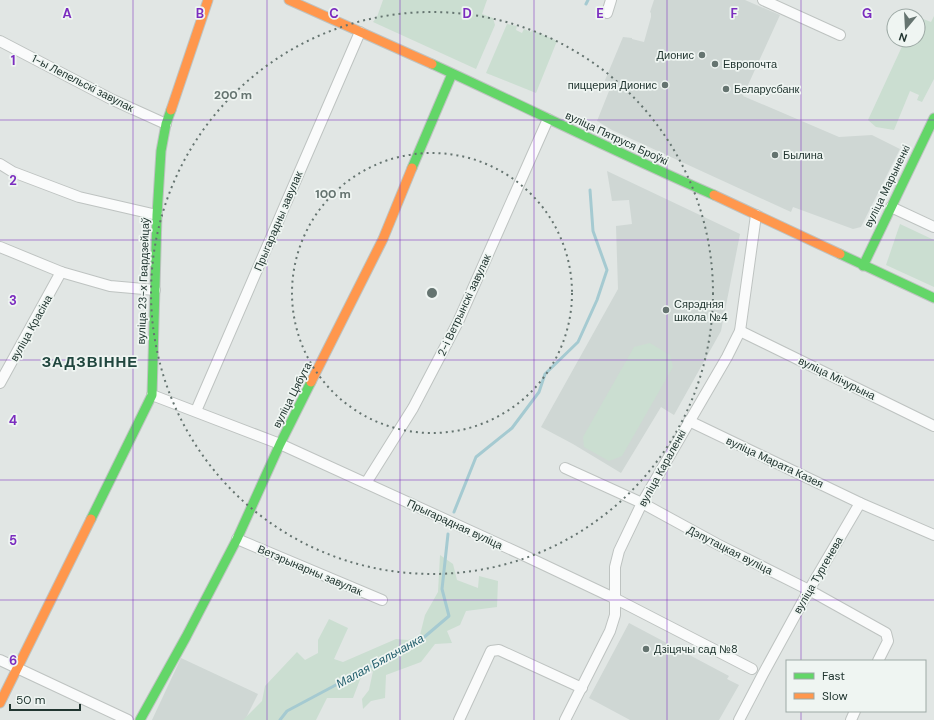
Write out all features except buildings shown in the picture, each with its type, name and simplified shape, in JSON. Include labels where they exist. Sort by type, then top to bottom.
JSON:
[{"type":"street","name":"вуліца 23-х Гвардзейцаў","points":[[0,703],[152,395],[157,215],[161,150],[166,124],[192,41],[208,0]]},
{"type":"street","name":"вуліца Пятруся Броўкі","points":[[288,0],[452,74],[934,298]]},
{"type":"street","points":[[607,13],[611,0]]},
{"type":"street","points":[[763,0],[840,35]]},
{"type":"street","name":"Прыгарадны завулак","points":[[196,411],[360,32]]},
{"type":"street","name":"1-ы Лепельскі завулак","points":[[0,41],[113,100],[166,124]]},
{"type":"street","name":"вуліца Цябута","points":[[140,720],[186,637],[237,539],[280,444],[383,239],[452,74]]},
{"type":"street","name":"вуліца Марыненкі","points":[[863,266],[934,118]]},
{"type":"street","name":"2-і Ветрынскі завулак","points":[[366,483],[413,408],[458,322],[548,119]]},
{"type":"street","points":[[0,164],[13,172],[79,197],[157,215]]},
{"type":"street","points":[[891,207],[934,227]]},
{"type":"street","name":"вуліца Караленкі","points":[[565,720],[610,631],[615,615],[615,567],[619,551],[642,504],[727,357],[740,331],[756,215]]},
{"type":"street","points":[[0,246],[61,272],[110,286],[155,290]]},
{"type":"street","name":"вуліца Красіна","points":[[0,383],[61,272]]},
{"type":"street","name":"вуліца Мічурына","points":[[740,331],[934,426]]},
{"type":"street","name":"Прыгарадная вуліца","points":[[152,395],[280,444],[366,483],[616,599],[752,669]]},
{"type":"street","name":"вуліца Марата Казея","points":[[689,421],[860,503]]},
{"type":"street","name":"Дэпутацкая вуліца","points":[[565,468],[642,504],[809,590],[886,633],[888,641],[878,660]]},
{"type":"street","points":[[860,503],[934,536]]},
{"type":"street","name":"вуліца Тургенева","points":[[739,720],[809,590],[860,503]]},
{"type":"street","name":"Ветэрынарны завулак","points":[[237,539],[382,600]]},
{"type":"street","points":[[459,720],[491,651],[499,650],[582,688]]},
{"type":"street","points":[[0,660],[107,716],[128,720]]},
{"type":"shaded area","points":[[654,0],[745,0],[780,15],[743,96],[839,137],[872,135],[900,149],[861,227],[853,229],[793,207],[791,212],[612,130],[597,121],[609,91],[603,85],[623,37],[644,42]]},
{"type":"shaded area","name":"Сярэдняя школа №4","points":[[607,171],[740,234],[721,331],[674,415],[661,407],[621,473],[573,444],[541,427],[618,289],[616,226],[632,224],[629,200],[612,201]]},
{"type":"shaded area","name":"Дзіцячы сад №8","points":[[629,623],[729,676],[727,679],[739,685],[719,720],[630,720],[589,698]]},
{"type":"shaded area","points":[[181,658],[258,694],[245,720],[152,720]]},
{"type":"green space","points":[[383,0],[487,0],[482,14],[493,18],[495,25],[476,69],[373,22],[377,17]]},
{"type":"green space","points":[[934,16],[934,79],[922,102],[917,100],[919,95],[910,91],[894,130],[876,127],[868,120],[901,48],[926,48],[926,20],[931,22]]},
{"type":"green space","points":[[507,24],[517,26],[516,30],[522,33],[524,29],[531,32],[532,30],[557,41],[536,93],[486,73]]},
{"type":"green space","points":[[900,224],[934,240],[934,287],[886,265]]},
{"type":"green space","points":[[650,343],[670,355],[673,367],[622,456],[609,461],[584,447],[583,437],[634,347]]},
{"type":"green space","points":[[440,555],[453,564],[457,580],[478,588],[479,576],[498,581],[497,607],[466,611],[460,625],[447,631],[452,643],[435,644],[421,662],[386,675],[385,698],[371,701],[363,709],[362,699],[369,690],[373,671],[361,677],[353,698],[327,698],[316,720],[243,720],[262,701],[265,686],[297,652],[305,660],[318,653],[318,640],[329,619],[348,628],[334,659],[343,662],[396,639],[408,640],[420,635],[425,615],[438,592]]},
{"type":"waterway","name":"Малая Бяльчанка","points":[[586,4],[588,0]]},
{"type":"waterway","name":"Малая Бяльчанка","points":[[454,512],[476,457],[512,428],[539,392],[545,374],[578,342],[597,300],[607,270],[593,231],[590,190]]},
{"type":"waterway","name":"Малая Бяльчанка","points":[[280,720],[287,711],[422,639],[449,616],[442,589],[448,534]]},
{"type":"traffic: fast","points":[[432,64],[714,195]]},
{"type":"traffic: fast","points":[[412,168],[452,74]]},
{"type":"traffic: fast","points":[[91,519],[152,395],[157,215],[161,151],[166,124],[171,110]]},
{"type":"traffic: fast","points":[[863,266],[934,118]]},
{"type":"traffic: fast","points":[[840,254],[934,298]]},
{"type":"traffic: fast","points":[[140,720],[186,637],[237,539],[280,444],[311,382]]},
{"type":"traffic: slow","points":[[171,110],[208,0]]},
{"type":"traffic: slow","points":[[289,0],[432,64]]},
{"type":"traffic: slow","points":[[311,382],[383,239],[412,168]]},
{"type":"traffic: slow","points":[[714,195],[840,254]]},
{"type":"traffic: slow","points":[[0,703],[91,519]]},
{"type":"place","name":"Дионис","points":[[702,55]]},
{"type":"place","name":"Европочта","points":[[715,64]]},
{"type":"place","name":"пиццерия Дионис","points":[[665,85]]},
{"type":"place","name":"Беларусбанк","points":[[726,89]]},
{"type":"place","name":"Былина","points":[[775,155]]},
{"type":"place","name":"Сярэдняя школа №4","points":[[666,310]]},
{"type":"place","name":"Дзіцячы сад №8","points":[[646,649]]},
{"type":"district","name":"ЗАДЗВІННЕ","points":[[90,362]]}]
